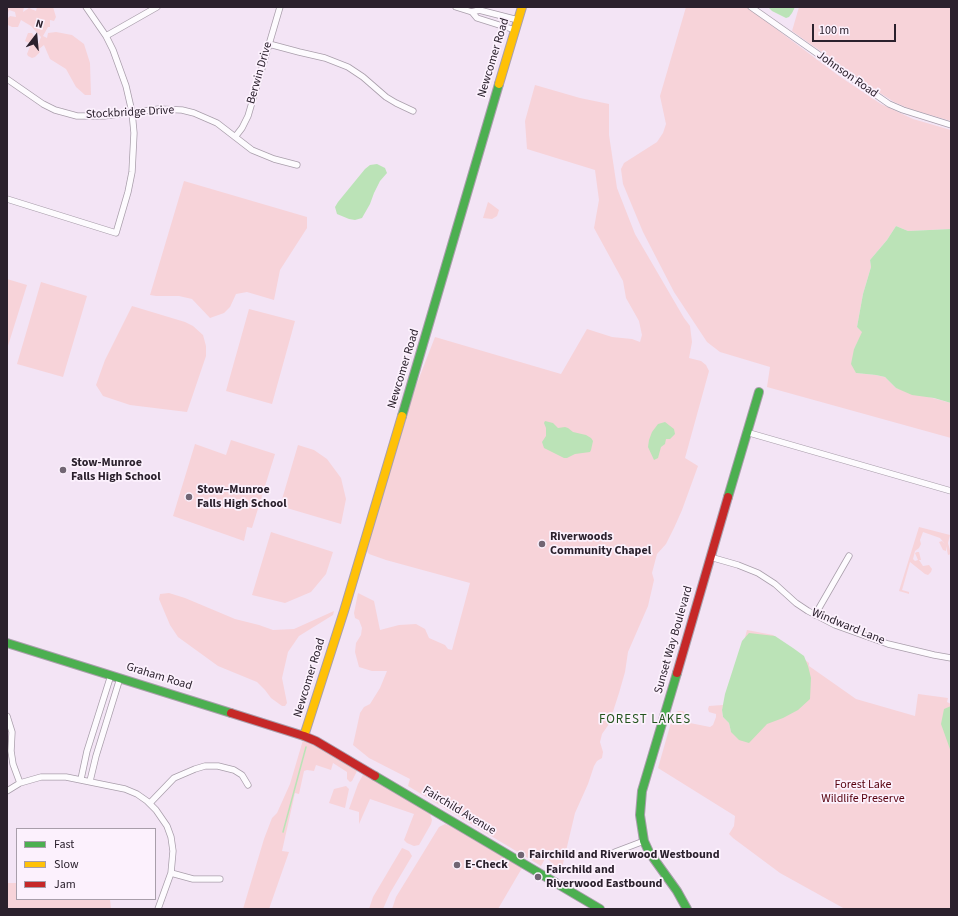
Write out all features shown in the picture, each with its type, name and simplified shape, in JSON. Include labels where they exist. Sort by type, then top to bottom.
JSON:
[{"type":"street","points":[[7,199],[116,233],[128,192],[132,172],[134,144],[132,112],[123,74],[106,36],[86,7]]},
{"type":"street","points":[[106,36],[157,7]]},
{"type":"street","name":"Berwin Drive","points":[[235,137],[242,128],[248,116],[280,7]]},
{"type":"street","points":[[456,7],[472,12],[479,10],[518,20]]},
{"type":"street","name":"Newcomer Road","points":[[304,736],[344,611],[441,288],[522,7]]},
{"type":"street","name":"Johnson Road","points":[[751,7],[889,104],[951,125]]},
{"type":"street","points":[[472,12],[476,18],[515,30]]},
{"type":"street","points":[[269,44],[325,58],[348,66],[396,104],[413,110]]},
{"type":"street","name":"Stockbridge Drive","points":[[7,79],[42,104],[66,114],[90,117],[159,109],[182,110],[217,123],[252,150],[263,156],[285,163],[298,165]]},
{"type":"street","name":"Sunset Way Boulevard","points":[[687,909],[678,891],[649,852],[644,841],[640,815],[642,791],[746,432],[759,392]]},
{"type":"street","points":[[746,432],[951,491]]},
{"type":"street","points":[[815,615],[849,556]]},
{"type":"street","name":"Windward Lane","points":[[710,557],[738,565],[761,574],[775,584],[796,603],[815,615],[846,629],[887,643],[951,658]]},
{"type":"street","name":"Graham Road","points":[[7,643],[304,736]]},
{"type":"street","points":[[81,779],[90,741],[111,675]]},
{"type":"street","points":[[90,781],[120,678]]},
{"type":"street","points":[[101,709],[110,712]]},
{"type":"street","points":[[7,716],[12,732],[11,751],[13,764],[20,783]]},
{"type":"street","name":"Fairchild Avenue","points":[[304,736],[316,741],[441,814],[600,909]]},
{"type":"street","points":[[90,741],[100,744]]},
{"type":"street","points":[[150,803],[174,778],[190,770],[206,766],[218,766],[234,770],[242,775],[248,785]]},
{"type":"street","points":[[7,791],[20,783],[48,776],[81,779],[130,791],[150,803],[164,821],[171,837],[173,855],[171,873],[158,909]]},
{"type":"street","points":[[615,852],[644,841]]},
{"type":"street","points":[[171,873],[193,879],[220,879]]},
{"type":"green space","points":[[7,7],[24,7],[23,12],[29,8],[36,11],[37,7],[53,7],[56,17],[54,21],[50,20],[50,27],[48,27],[43,36],[47,38],[48,33],[56,32],[72,35],[84,44],[90,63],[91,95],[85,95],[76,87],[66,69],[50,59],[44,45],[39,49],[40,52],[35,57],[32,58],[28,56],[27,54],[31,44],[25,41],[28,33],[32,33],[35,38],[33,45],[38,45],[41,37],[31,26],[21,20],[18,27],[8,25],[7,19],[10,16],[16,17],[15,12],[9,10],[7,16]]},
{"type":"green space","points":[[686,7],[747,7],[839,76],[881,104],[913,119],[951,130],[951,229],[908,231],[896,226],[887,240],[870,260],[871,267],[863,294],[857,327],[863,332],[854,349],[856,373],[885,377],[896,388],[951,403],[951,438],[767,387],[770,367],[720,352],[707,342],[674,292],[643,232],[623,184],[621,169],[624,163],[657,142],[663,133],[666,124],[660,96]]},
{"type":"green space","points":[[799,7],[951,7],[951,121],[910,109],[894,102],[792,31]]},
{"type":"green space","points":[[535,85],[580,98],[609,104],[609,135],[617,188],[635,234],[690,326],[692,342],[689,358],[701,361],[706,365],[709,371],[685,458],[698,466],[674,528],[666,544],[657,554],[652,573],[654,580],[648,606],[628,652],[625,672],[619,693],[609,724],[602,734],[600,742],[603,752],[602,758],[597,761],[594,766],[575,813],[561,872],[546,857],[541,866],[408,786],[410,779],[369,758],[353,745],[360,713],[364,707],[370,704],[380,688],[387,671],[372,671],[359,667],[355,652],[356,643],[361,635],[362,628],[359,620],[355,618],[354,613],[358,593],[374,601],[380,630],[399,625],[416,624],[425,629],[429,638],[452,650],[470,583],[386,560],[369,554],[366,550],[416,386],[435,337],[561,374],[587,329],[612,337],[632,339],[640,342],[642,335],[639,321],[626,298],[623,281],[594,228],[599,200],[595,170],[527,149],[525,121]]},
{"type":"green space","points":[[184,181],[307,217],[307,228],[280,270],[274,300],[247,292],[236,294],[230,307],[224,313],[210,318],[192,299],[179,296],[150,295]]},
{"type":"green space","points":[[488,202],[499,210],[497,216],[492,219],[483,218]]},
{"type":"green space","points":[[7,279],[27,285],[7,349]]},
{"type":"green space","points":[[41,282],[87,296],[63,377],[17,364]]},
{"type":"green space","points":[[132,306],[185,322],[193,326],[203,335],[206,346],[206,356],[187,412],[130,405],[103,396],[96,385],[105,360]]},
{"type":"green space","points":[[249,309],[295,321],[272,404],[226,391]]},
{"type":"green space","points":[[231,440],[275,454],[252,528],[247,527],[244,541],[173,516],[195,444],[226,455]]},
{"type":"green space","points":[[298,445],[314,450],[327,459],[341,478],[346,499],[341,524],[280,506]]},
{"type":"green space","points":[[919,527],[950,535],[948,543],[951,554],[948,555],[946,546],[946,551],[943,550],[939,542],[942,541],[945,544],[940,538],[923,532],[920,540],[921,544],[915,551],[913,559],[915,561],[918,560],[915,553],[919,552],[921,560],[919,560],[923,566],[929,565],[932,569],[928,575],[910,562],[902,590],[909,592],[909,594],[899,591]]},
{"type":"green space","points":[[271,532],[333,552],[326,574],[311,592],[285,603],[252,595]]},
{"type":"green space","points":[[169,593],[185,598],[235,619],[273,630],[294,629],[334,611],[333,615],[299,636],[288,652],[282,678],[287,703],[285,706],[282,706],[271,698],[257,682],[218,666],[178,637],[170,625],[159,599],[160,594]]},
{"type":"green space","name":"Forest Lake Wildlife Preserve","points":[[747,630],[773,635],[809,663],[809,666],[856,699],[915,716],[918,694],[948,698],[947,702],[951,704],[951,909],[845,909],[780,873],[733,838],[729,834],[734,826],[735,816],[658,768],[672,719],[675,719],[675,714],[678,711],[683,711],[685,713],[686,719],[690,723],[710,727],[713,725],[716,714],[709,712],[709,706],[723,705],[723,717],[729,723],[731,732],[739,732],[724,715]]},
{"type":"green space","points":[[303,740],[337,757],[357,769],[357,771],[350,782],[347,779],[347,772],[333,763],[331,770],[316,765],[314,771],[304,771],[299,794],[295,793],[282,851],[289,852],[269,909],[243,909],[264,839],[272,818],[277,813],[290,784]]},
{"type":"green space","points":[[364,773],[430,814],[432,820],[431,824],[419,845],[414,846],[404,840],[414,814],[370,799],[359,824],[359,812],[349,809],[358,784]]},
{"type":"green space","points":[[346,786],[349,789],[345,808],[329,803],[334,789]]},
{"type":"green space","points":[[445,824],[522,868],[498,909],[392,909],[396,897],[439,827]]},
{"type":"green space","points":[[402,848],[409,851],[412,856],[390,893],[383,909],[369,909],[373,897]]},
{"type":"green space","points":[[7,883],[16,883],[16,900],[110,900],[111,909],[7,909]]},
{"type":"shaded area","points":[[768,7],[795,7],[789,17],[786,18],[772,11]]},
{"type":"shaded area","points":[[377,164],[385,168],[387,173],[380,181],[362,218],[355,220],[337,214],[335,207],[338,202],[365,169],[370,165]]},
{"type":"shaded area","points":[[896,226],[908,231],[951,229],[951,403],[934,398],[912,395],[896,388],[885,377],[856,373],[851,364],[854,349],[862,332],[857,327],[863,294],[871,267],[870,260],[887,240]]},
{"type":"shaded area","points":[[545,421],[553,423],[558,428],[565,427],[573,432],[586,435],[591,438],[593,441],[590,452],[575,454],[564,458],[544,448],[542,442],[546,436]]},
{"type":"shaded area","points":[[665,422],[674,429],[675,434],[670,439],[666,439],[665,444],[661,447],[658,458],[654,460],[648,447],[649,440],[652,432],[658,424]]},
{"type":"shaded area","points":[[749,633],[775,636],[793,648],[804,656],[811,678],[810,699],[798,710],[767,724],[749,743],[739,740],[731,732],[729,723],[723,717],[722,710],[725,694],[742,641]]},
{"type":"shaded area","points":[[951,706],[951,752],[941,724],[944,709]]},
{"type":"waterway","points":[[283,832],[306,747]]},
{"type":"traffic: fast","points":[[402,416],[499,84]]},
{"type":"traffic: fast","points":[[728,497],[759,392]]},
{"type":"traffic: fast","points":[[7,643],[231,713]]},
{"type":"traffic: fast","points":[[677,673],[642,791],[640,815],[644,841],[649,852],[677,891],[687,909]]},
{"type":"traffic: fast","points":[[375,776],[600,909]]},
{"type":"traffic: slow","points":[[499,84],[522,7]]},
{"type":"traffic: slow","points":[[304,736],[344,611],[402,416]]},
{"type":"traffic: jam","points":[[677,673],[728,497]]},
{"type":"traffic: jam","points":[[231,713],[316,741],[375,776]]},
{"type":"place","name":"Stow-Munroe Falls High School","points":[[63,470]]},
{"type":"place","name":"Stow–Munroe Falls High School","points":[[189,497]]},
{"type":"place","name":"Riverwoods Community Chapel","points":[[542,544]]},
{"type":"place","name":"Fairchild and Riverwood Westbound","points":[[521,855]]},
{"type":"place","name":"E-Check","points":[[457,865]]},
{"type":"place","name":"Fairchild and Riverwood Eastbound","points":[[538,877]]},
{"type":"district","name":"FOREST LAKES","points":[[645,720]]}]
